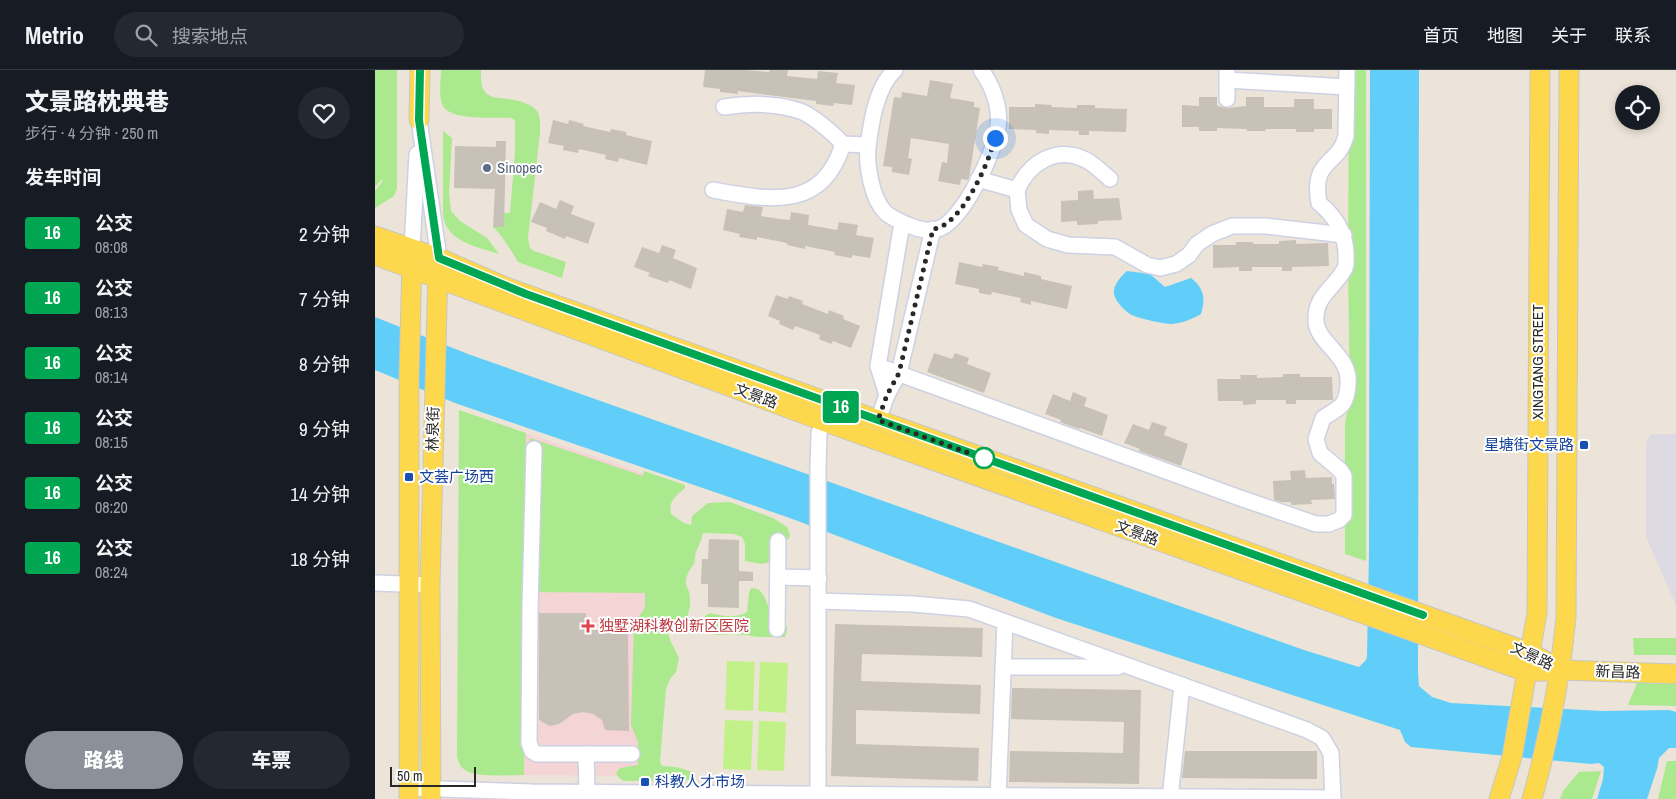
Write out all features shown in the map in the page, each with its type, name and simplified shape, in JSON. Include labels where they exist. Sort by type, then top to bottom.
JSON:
[{"type":"main road","name":"林泉街","points":[[419,120],[421,70]]},
{"type":"main road","name":"XINGTANG STREET","points":[[1499,799],[1512,757],[1537,613],[1540,70]]},
{"type":"main road","name":"XINGTANG STREET","points":[[1531,799],[1542,763],[1561,670],[1566,618],[1569,70]]},
{"type":"main road","name":"文景路","points":[[375,236],[439,258],[517,291],[878,420],[1353,600],[1420,634],[1527,672],[1561,670]]},
{"type":"main road","name":"林泉街","points":[[409,794],[409,378],[412,249]]},
{"type":"main road","name":"文景路","points":[[375,255],[823,421],[1353,600],[1423,615],[1531,653],[1561,670]]},
{"type":"main road","name":"林泉街","points":[[431,794],[430,585],[434,382],[439,258]]},
{"type":"main road","name":"新昌路","points":[[1561,670],[1676,674]]},
{"type":"street","points":[[895,70],[890,74],[878,98],[871,124],[868,145],[868,171],[874,192],[885,212],[902,223],[921,230],[939,228],[957,216],[992,151],[999,126],[997,111],[988,79],[981,70]]},
{"type":"street","points":[[878,366],[1239,498],[1316,524],[1329,524],[1339,520],[1344,515],[1344,476],[1340,470],[1320,453],[1316,439],[1323,418],[1343,405],[1347,398],[1349,380],[1346,367],[1319,332],[1316,322],[1321,297],[1346,268],[1344,235],[1328,210],[1319,203],[1317,182],[1321,170],[1344,144],[1346,136],[1347,70]]},
{"type":"street","points":[[1227,99],[1227,75],[1347,87]]},
{"type":"street","points":[[724,107],[759,103],[801,111],[834,135],[843,144],[868,145]]},
{"type":"street","name":"林泉街","points":[[412,249],[419,120]]},
{"type":"street","name":"林泉街","points":[[419,120],[439,258]]},
{"type":"street","points":[[713,190],[770,199],[797,195],[813,189],[826,176],[837,160],[843,144]]},
{"type":"street","points":[[1110,179],[1085,160],[1069,155],[1053,155],[1037,163],[1022,178],[1017,190],[1019,210],[1026,225],[1047,239],[1068,245],[1115,247],[1147,265],[1160,268],[1176,264],[1189,255],[1197,244],[1212,234],[1232,226],[1266,226],[1344,235]]},
{"type":"street","points":[[978,178],[1017,190]]},
{"type":"street","points":[[887,395],[878,366],[902,223]]},
{"type":"street","points":[[878,420],[887,395],[899,373],[933,229]]},
{"type":"street","points":[[890,295],[916,301]]},
{"type":"street","points":[[818,797],[818,469],[819,433],[823,421]]},
{"type":"street","points":[[534,449],[529,743],[532,751],[537,754],[632,754]]},
{"type":"street","points":[[777,629],[778,541]]},
{"type":"street","points":[[778,577],[819,578]]},
{"type":"street","points":[[375,584],[430,585]]},
{"type":"street","points":[[409,794],[532,795],[587,792],[673,796],[1333,798],[1331,753],[1322,738],[1307,730],[969,610],[938,606],[819,601]]},
{"type":"street","points":[[998,797],[1005,622]]},
{"type":"street","points":[[1003,667],[1130,667]]},
{"type":"street","points":[[1170,798],[1182,685]]},
{"type":"street","points":[[586,754],[587,792]]},
{"type":"shaded area","name":"独墅湖科教创新区医院","points":[[526,433],[652,476],[652,776],[524,775]]},
{"type":"shaded area","points":[[1651,434],[1676,434],[1676,605],[1646,537],[1646,443]]},
{"type":"green space","points":[[375,70],[397,70],[397,188],[394,196],[375,208],[375,191],[382,182],[382,179],[375,187]]},
{"type":"green space","points":[[441,70],[481,70],[483,89],[489,95],[523,103],[533,107],[538,112],[540,133],[528,238],[530,248],[534,251],[566,262],[562,278],[518,262],[503,238],[493,227],[504,213],[510,213],[515,152],[515,120],[511,118],[464,116],[448,111],[443,106],[441,98]]},
{"type":"green space","points":[[1349,70],[1366,70],[1366,561],[1345,554],[1345,423],[1350,399],[1348,268]]},
{"type":"green space","points":[[443,131],[452,138],[449,193],[451,211],[460,221],[487,238],[499,254],[473,246],[457,238],[446,225],[443,216]]},
{"type":"green space","points":[[459,410],[526,433],[524,775],[493,776],[470,773],[462,768],[457,757]]},
{"type":"green space","points":[[530,438],[643,476],[644,471],[685,485],[685,488],[673,499],[670,509],[671,514],[684,523],[691,525],[692,516],[708,503],[730,502],[773,518],[787,527],[790,534],[789,539],[771,540],[770,562],[762,564],[745,561],[745,544],[742,537],[734,534],[703,533],[695,555],[695,562],[686,580],[690,598],[687,617],[673,623],[668,633],[679,658],[676,672],[670,679],[666,689],[660,761],[662,766],[690,771],[691,780],[624,781],[616,773],[620,768],[638,765],[638,742],[631,725],[634,623],[645,608],[645,593],[529,592]]},
{"type":"green space","points":[[751,588],[763,594],[773,616],[787,626],[785,637],[704,633],[708,628],[703,622],[705,616],[710,613],[733,616],[747,612]]},
{"type":"green space","points":[[1633,638],[1676,638],[1676,655],[1634,655]]},
{"type":"green space","points":[[727,661],[755,662],[753,711],[725,710]]},
{"type":"green space","points":[[760,662],[788,663],[786,713],[758,711]]},
{"type":"green space","points":[[1637,683],[1676,683],[1676,706],[1628,705]]},
{"type":"green space","points":[[725,720],[753,721],[751,770],[723,769]]},
{"type":"green space","points":[[759,721],[786,722],[784,771],[757,770]]},
{"type":"green space","points":[[1667,761],[1676,761],[1676,799],[1658,799]]},
{"type":"green space","points":[[1601,771],[1592,799],[1560,799],[1563,791],[1579,772]]},
{"type":"water","points":[[1370,70],[1419,70],[1419,686],[1432,697],[1451,703],[1602,711],[1669,710],[1676,712],[1676,748],[1669,748],[1659,758],[1647,799],[1597,799],[1603,779],[1604,767],[1599,763],[1591,764],[1411,747],[1405,742],[1400,730],[1056,618],[787,517],[455,403],[375,370],[375,317],[468,354],[1304,650],[1359,667],[1366,660],[1367,656],[1369,552]]},
{"type":"water","points":[[1127,271],[1150,274],[1165,287],[1191,278],[1199,286],[1203,294],[1201,314],[1180,323],[1172,324],[1147,320],[1131,314],[1120,305],[1114,294],[1117,282]]},
{"type":"building","points":[[705,70],[769,72],[770,70],[788,70],[787,76],[817,79],[818,71],[838,73],[836,83],[855,85],[852,105],[834,103],[833,106],[816,104],[816,101],[738,91],[738,94],[720,92],[720,89],[703,87]]},
{"type":"building","points":[[930,80],[953,84],[950,98],[974,102],[974,107],[980,108],[969,178],[968,180],[961,179],[960,185],[938,181],[942,162],[947,163],[949,144],[911,138],[908,158],[912,159],[909,175],[892,172],[892,167],[883,166],[894,97],[901,98],[902,92],[927,96]]},
{"type":"building","points":[[1199,97],[1217,97],[1217,106],[1227,108],[1246,106],[1246,97],[1264,97],[1264,107],[1294,107],[1294,99],[1314,99],[1314,109],[1332,109],[1332,129],[1296,132],[1296,129],[1247,131],[1247,129],[1217,128],[1217,131],[1199,131],[1199,127],[1182,127],[1182,105],[1199,106]]},
{"type":"building","points":[[1035,104],[1077,108],[1077,105],[1095,105],[1095,108],[1127,109],[1126,132],[1089,131],[1089,135],[1079,135],[1079,131],[1049,130],[1049,134],[1036,133],[1036,130],[1009,129],[1009,107],[1035,107]]},
{"type":"building","points":[[553,120],[568,124],[569,120],[584,124],[583,126],[610,132],[611,129],[626,132],[626,135],[652,141],[647,165],[619,158],[618,162],[605,159],[606,155],[579,149],[578,153],[563,150],[564,146],[548,143]]},
{"type":"building","points":[[496,141],[506,141],[504,227],[493,227],[495,189],[454,188],[455,146],[496,147]]},
{"type":"building","points":[[1093,190],[1094,199],[1119,198],[1122,220],[1098,221],[1098,224],[1077,225],[1077,221],[1061,222],[1061,201],[1078,200],[1078,191]]},
{"type":"building","points":[[560,200],[574,206],[571,214],[595,223],[588,244],[566,236],[565,239],[546,231],[547,228],[531,222],[540,202],[556,209]]},
{"type":"building","points":[[745,205],[763,207],[761,216],[780,219],[790,220],[791,212],[809,215],[808,225],[837,230],[839,222],[858,225],[856,235],[874,238],[870,258],[834,255],[835,252],[805,246],[805,249],[757,237],[757,240],[739,237],[740,234],[723,230],[727,209],[743,212]]},
{"type":"building","points":[[1296,240],[1296,244],[1328,243],[1329,266],[1292,267],[1292,271],[1282,271],[1282,267],[1252,267],[1252,271],[1239,271],[1239,267],[1213,268],[1213,245],[1236,245],[1236,242],[1279,244],[1279,241]]},
{"type":"building","points":[[662,245],[676,250],[673,258],[697,268],[691,289],[669,280],[668,283],[648,276],[650,273],[634,267],[642,247],[659,253]]},
{"type":"building","points":[[959,262],[982,267],[983,264],[999,267],[998,270],[1024,276],[1024,272],[1041,276],[1041,279],[1072,286],[1067,309],[1031,301],[1031,305],[1020,302],[1021,298],[992,292],[991,295],[979,293],[979,289],[955,284]]},
{"type":"building","points":[[776,295],[788,299],[789,296],[803,301],[802,304],[828,314],[829,310],[844,316],[843,319],[860,326],[851,348],[833,341],[831,344],[819,339],[820,335],[795,326],[793,330],[779,324],[780,321],[768,316]]},
{"type":"building","points":[[934,353],[952,359],[955,353],[969,358],[967,364],[991,373],[984,393],[927,372]]},
{"type":"building","points":[[1283,374],[1300,374],[1300,377],[1332,377],[1333,400],[1296,400],[1296,404],[1286,404],[1286,400],[1256,400],[1256,404],[1243,405],[1243,401],[1218,401],[1217,379],[1241,379],[1240,375],[1257,375],[1257,378],[1283,377]]},
{"type":"building","points":[[1073,392],[1087,398],[1084,406],[1108,415],[1102,436],[1060,422],[1061,420],[1045,414],[1053,394],[1070,401]]},
{"type":"building","points":[[1152,422],[1167,427],[1164,435],[1188,444],[1181,466],[1139,451],[1140,449],[1124,443],[1133,424],[1149,430]]},
{"type":"building","points":[[1305,470],[1306,478],[1332,477],[1335,499],[1311,500],[1312,504],[1291,505],[1291,502],[1274,500],[1273,481],[1291,480],[1290,471]]},
{"type":"building","points":[[709,539],[739,540],[739,571],[753,572],[753,581],[739,581],[739,608],[708,607],[708,584],[701,584],[702,559],[708,559]]},
{"type":"building","points":[[539,613],[586,613],[586,630],[628,630],[629,731],[605,730],[602,720],[593,714],[583,712],[573,714],[559,724],[550,726],[539,719]]},
{"type":"building","points":[[835,624],[983,628],[982,657],[862,654],[861,681],[981,685],[980,714],[856,710],[856,744],[979,748],[978,781],[831,776]]},
{"type":"building","points":[[1012,688],[1141,690],[1139,784],[1009,782],[1010,751],[1123,753],[1124,722],[1011,719]]},
{"type":"building","points":[[1185,751],[1317,751],[1317,779],[1182,778]]},
{"type":"bus line","name":"16","points":[[420,70],[419,120],[439,258],[508,288],[1423,615]]},
{"type":"place","name":"Sinopec","points":[[487,168]]},
{"type":"place","name":"星塘街文景路","points":[[1584,445]]},
{"type":"place","name":"文荟广场西","points":[[409,477]]},
{"type":"place","name":"独墅湖科教创新区医院","points":[[588,626]]},
{"type":"place","name":"科教人才市场","points":[[645,782]]},
{"type":"route","points":[[984,458],[988,460],[878,420],[887,395],[899,373],[933,229],[939,228],[957,216],[982,172],[992,151],[995,138]]}]
